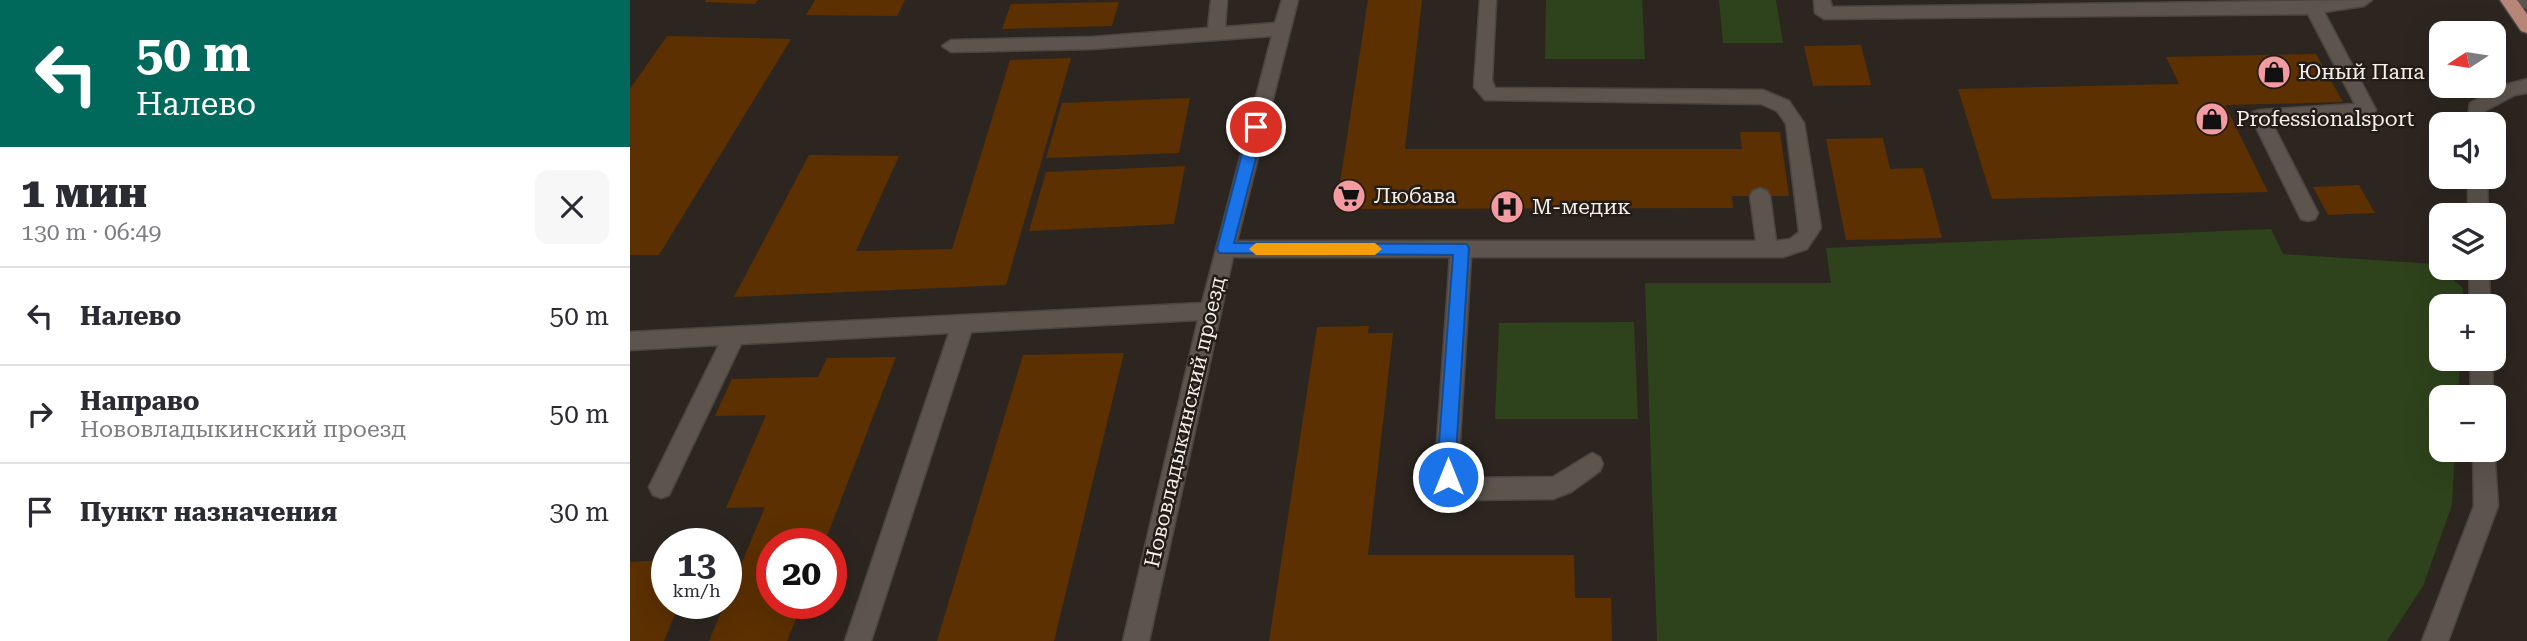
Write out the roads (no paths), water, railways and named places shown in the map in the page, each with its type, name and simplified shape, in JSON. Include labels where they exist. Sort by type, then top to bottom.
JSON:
[{"type":"main road","points":[[2508,0],[2527,27]]},
{"type":"street","points":[[1216,33],[1219,0]]},
{"type":"street","name":"Нововладыкинский проезд","points":[[1136,641],[1225,249],[1290,0]]},
{"type":"street","points":[[1225,249],[1767,248],[1795,247],[1808,237],[1811,228],[1795,123],[1783,106],[1763,97],[1491,95],[1483,87],[1488,0]]},
{"type":"street","points":[[1822,0],[1824,13],[2313,8],[2364,0]]},
{"type":"street","points":[[2308,213],[2260,117],[2367,110],[2313,8]]},
{"type":"street","points":[[951,46],[1092,43],[1282,29]]},
{"type":"street","points":[[2476,112],[2476,108],[2510,90],[2527,86]]},
{"type":"street","points":[[1760,196],[1767,248]]},
{"type":"street","points":[[1461,249],[1447,458],[1451,483],[1463,489],[1546,488],[1563,484],[1592,464]]},
{"type":"street","points":[[630,341],[1211,311]]},
{"type":"street","points":[[859,641],[950,357],[964,323]]},
{"type":"street","points":[[661,487],[734,336]]},
{"type":"street","points":[[2435,641],[2486,506],[2484,462]]},
{"type":"place","name":"Юный Папа","points":[[2274,72]]},
{"type":"place","name":"Professionalsport","points":[[2212,119]]},
{"type":"place","name":"Любава","points":[[1349,196]]},
{"type":"place","name":"М-медик","points":[[1507,207]]}]
